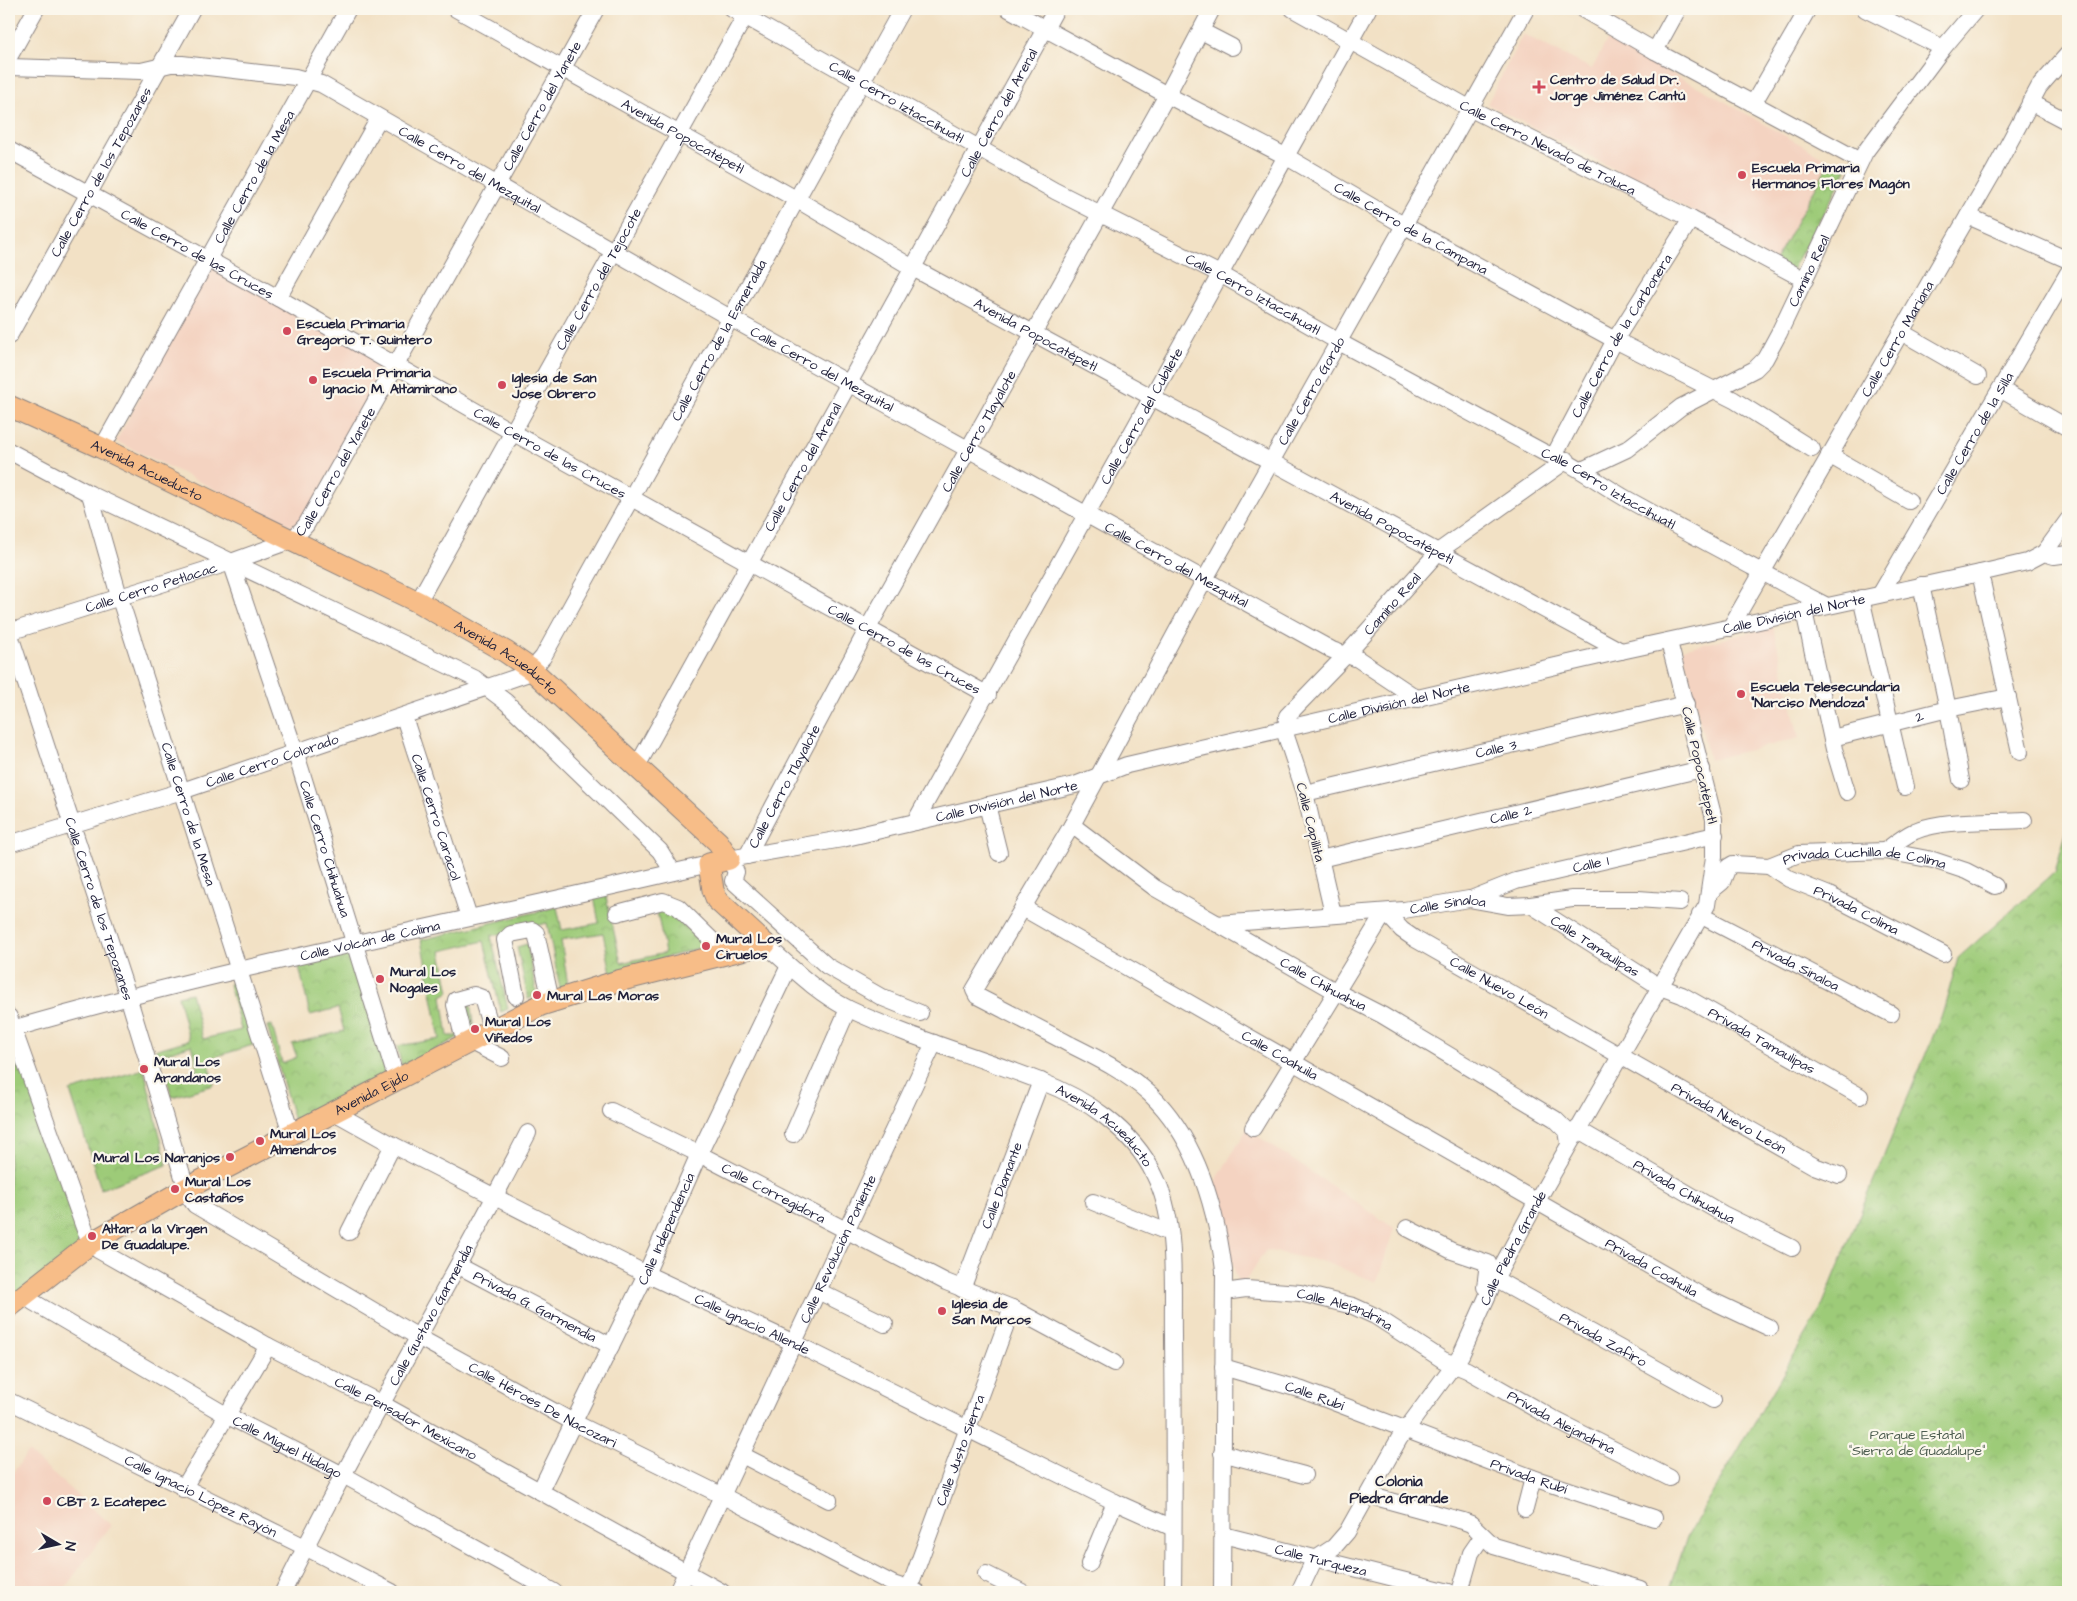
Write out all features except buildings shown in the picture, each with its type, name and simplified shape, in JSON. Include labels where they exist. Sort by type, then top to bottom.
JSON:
[{"type":"main road","name":"Avenida Acueducto","points":[[9,406],[102,448],[418,602],[506,652],[532,670],[636,768],[712,835],[728,860],[713,890],[717,900],[765,944]]},
{"type":"main road","name":"Avenida Ejido","points":[[9,1307],[91,1242],[290,1132],[397,1081],[467,1037],[492,1031],[551,1001],[618,981],[765,944]]},
{"type":"street","points":[[9,57],[36,9]]},
{"type":"street","name":"Calle Cerro de los Tepozanes","points":[[9,336],[192,9]]},
{"type":"street","name":"Calle Cerro de la Mesa","points":[[102,448],[348,9]]},
{"type":"street","name":"Avenida Popocatépetl","points":[[456,9],[796,199],[913,268],[1439,550],[1621,651]]},
{"type":"street","name":"Calle Cerro del Yanete","points":[[292,540],[306,525],[596,9]]},
{"type":"street","name":"Calle Cerro de la Esmeralda","points":[[532,670],[543,657],[732,319],[796,199],[902,9]]},
{"type":"street","name":"Calle Cerro de la Campana","points":[[1009,9],[1166,95],[1286,157],[1405,226],[1615,340],[1714,389],[1777,425],[1812,449]]},
{"type":"street","name":"Calle Cerro del Arenal","points":[[636,768],[752,563],[1056,9]]},
{"type":"street","name":"Calle Cerro Tlayalote","points":[[728,860],[868,628],[1166,95],[1212,9]]},
{"type":"street","name":"Calle Cerro Nevado de Toluca","points":[[1294,9],[1470,109],[1691,218],[1805,280]]},
{"type":"street","name":"Calle Cerro del Cubilete","points":[[915,822],[988,695],[1368,9]]},
{"type":"street","name":"Calle Cerro Gordo","points":[[1072,826],[1205,579],[1526,9]]},
{"type":"street","points":[[1582,9],[1655,51],[1860,161]]},
{"type":"street","points":[[1655,51],[1678,9]]},
{"type":"street","points":[[1753,104],[1808,9]]},
{"type":"street","points":[[1865,9],[1942,48]]},
{"type":"street","name":"Camino Real","points":[[1582,470],[1627,449],[1681,407],[1755,369],[1765,359],[1805,280],[1860,161],[1942,48],[1976,9]]},
{"type":"street","name":"Calle Cerro Iztaccíhuatl","points":[[742,11],[1055,191],[1220,274],[1338,342],[1534,448],[1560,458],[1582,470],[1609,489],[1762,573],[1827,606]]},
{"type":"street","name":"Calle Cerro del Tejocote","points":[[418,602],[679,133],[742,11]]},
{"type":"street","points":[[1201,31],[1232,47]]},
{"type":"street","name":"Calle Cerro Mariana","points":[[1730,628],[1828,455],[1968,216],[2030,102],[2039,87],[2068,54]]},
{"type":"street","name":"Calle Cerro del Mezquital","points":[[9,67],[141,71],[160,66],[182,64],[309,80],[849,384],[969,448],[1205,579],[1346,655],[1358,659],[1418,698]]},
{"type":"street","points":[[2030,102],[2068,122]]},
{"type":"street","points":[[278,298],[379,118]]},
{"type":"street","name":"Calle Cerro de las Cruces","points":[[9,150],[396,364],[512,432],[988,695]]},
{"type":"street","points":[[1968,216],[2068,260]]},
{"type":"street","name":"Calle Cerro de la Carbonera","points":[[1560,458],[1615,340],[1691,218]]},
{"type":"street","name":"Calle Cerro de la Silla","points":[[1881,593],[2068,273]]},
{"type":"street","points":[[1901,332],[1978,376]]},
{"type":"street","points":[[2000,389],[2068,428]]},
{"type":"street","points":[[9,451],[90,494],[474,678],[506,702],[660,852],[673,872]]},
{"type":"street","points":[[1828,455],[1909,501]]},
{"type":"street","name":"Camino Real","points":[[1286,730],[1288,716],[1291,712],[1346,655],[1439,550],[1560,458]]},
{"type":"street","name":"Calle Cerro de la Mesa","points":[[90,494],[119,596],[290,1132]]},
{"type":"street","points":[[2044,553],[2068,520]]},
{"type":"street","name":"Calle Cerro Petlacac","points":[[9,632],[231,562],[292,540]]},
{"type":"street","name":"Calle División del Norte","points":[[728,860],[842,839],[1075,786],[1127,765],[1286,730],[1621,651],[1980,573],[2027,562],[2044,553],[2054,556],[2068,554]]},
{"type":"street","name":"Calle Cerro Chihuahua","points":[[231,562],[296,754],[356,943],[397,1081]]},
{"type":"street","points":[[1980,573],[2020,752]]},
{"type":"street","points":[[1921,585],[1948,709],[1961,780]]},
{"type":"street","points":[[1861,598],[1905,788]]},
{"type":"street","points":[[1804,611],[1832,738],[1847,792]]},
{"type":"street","name":"Calle Cerro de los Tepozanes","points":[[9,632],[128,996],[187,1188]]},
{"type":"street","name":"Calle Popocatépetl","points":[[1669,642],[1710,799],[1715,835],[1710,891]]},
{"type":"street","name":"Calle Cerro Colorado","points":[[9,844],[296,754],[524,676],[532,670]]},
{"type":"street","name":"2","points":[[1832,738],[1948,709],[2008,697]]},
{"type":"street","name":"Calle 3","points":[[1305,793],[1686,704]]},
{"type":"street","name":"Calle Cerro Caracol","points":[[404,717],[469,917]]},
{"type":"street","name":"Calle Capillita","points":[[1286,730],[1305,793],[1333,914]]},
{"type":"street","name":"Calle 2","points":[[1320,859],[1702,769]]},
{"type":"street","points":[[988,805],[999,853]]},
{"type":"street","points":[[1885,851],[1906,836],[1922,828],[1940,825],[2024,820]]},
{"type":"street","points":[[1072,826],[975,987],[974,992],[978,996],[1126,1075],[1150,1094],[1168,1114],[1180,1132],[1202,1176],[1220,1239],[1224,1292],[1222,1592]]},
{"type":"street","name":"Calle Chihuahua","points":[[1072,826],[1138,876],[1216,924],[1335,991],[1382,1015],[1555,1119],[1573,1136]]},
{"type":"street","name":"Calle 1","points":[[1469,899],[1516,881],[1715,835]]},
{"type":"street","name":"Privada Cuchilla de Colima","points":[[1710,891],[1722,882],[1730,865],[1740,863],[1768,866],[1799,854],[1885,851],[1933,860],[1966,871],[1995,886]]},
{"type":"street","name":"Calle Volcán de Colima","points":[[11,1023],[469,917],[728,860]]},
{"type":"street","name":"Avenida Acueducto","points":[[728,860],[736,872],[733,881],[812,955],[861,987],[920,1013]]},
{"type":"street","name":"Privada Colima","points":[[1768,866],[1788,879],[1829,895],[1944,954]]},
{"type":"street","name":"Calle Piedra Grande","points":[[1299,1592],[1310,1564],[1334,1547],[1343,1537],[1406,1429],[1432,1398],[1461,1355],[1495,1279],[1573,1136],[1706,906],[1710,891]]},
{"type":"street","name":"Calle Sinaloa","points":[[1216,924],[1333,914],[1385,912],[1469,899],[1508,906],[1531,905],[1572,899],[1638,899],[1680,902]]},
{"type":"street","points":[[617,913],[663,901],[670,902],[678,907],[726,954]]},
{"type":"street","name":"Calle Tamaulipas","points":[[1531,905],[1660,987]]},
{"type":"street","name":"Calle Coahuila","points":[[1023,908],[1537,1201]]},
{"type":"street","points":[[1254,1128],[1335,991],[1385,912]]},
{"type":"street","name":"Calle Nuevo León","points":[[1385,912],[1402,930],[1415,939],[1620,1057]]},
{"type":"street","name":"Privada Sinaloa","points":[[1700,915],[1891,1014]]},
{"type":"street","points":[[516,996],[506,940],[511,934],[532,930],[536,934],[551,1001]]},
{"type":"street","name":"Avenida Acueducto","points":[[765,944],[789,966],[848,1008],[934,1043],[1041,1081],[1079,1101],[1112,1122],[1135,1144],[1155,1175],[1162,1193],[1170,1233],[1174,1387],[1173,1592]]},
{"type":"street","name":"Calle Independencia","points":[[540,1490],[575,1423],[646,1274],[699,1154],[789,966]]},
{"type":"street","name":"Privada Tamaulipas","points":[[1660,987],[1682,995],[1860,1096]]},
{"type":"street","points":[[492,1031],[484,1000],[480,996],[474,995],[456,1000],[467,1037],[502,1058]]},
{"type":"street","points":[[793,1134],[848,1008]]},
{"type":"street","points":[[11,1023],[91,1242]]},
{"type":"street","name":"Calle Revolución Poniente","points":[[677,1592],[934,1043]]},
{"type":"street","name":"Privada Nuevo León","points":[[1620,1057],[1814,1166],[1839,1175]]},
{"type":"street","name":"Calle Diamante","points":[[962,1289],[1041,1081]]},
{"type":"street","name":"Calle Corregidora","points":[[611,1111],[962,1289],[1012,1308],[1114,1363]]},
{"type":"street","name":"Calle Ignacio Allende","points":[[334,1112],[392,1145],[646,1274],[794,1343],[1115,1502],[1173,1528]]},
{"type":"street","name":"Calle Gustavo Garmendia","points":[[283,1592],[305,1546],[418,1337],[459,1266],[528,1133]]},
{"type":"street","name":"Privada Chihuahua","points":[[1573,1136],[1792,1248]]},
{"type":"street","points":[[349,1232],[392,1145]]},
{"type":"street","name":"Calle Héroes De Nacozari","points":[[187,1188],[192,1202],[201,1209],[418,1337],[575,1423],[723,1496],[893,1584],[911,1591]]},
{"type":"street","name":"Privada Coahuila","points":[[1537,1201],[1702,1296],[1770,1328]]},
{"type":"street","points":[[1093,1202],[1170,1233]]},
{"type":"street","points":[[1407,1228],[1452,1251],[1488,1263],[1485,1288],[1487,1297]]},
{"type":"street","name":"Calle Pensador Mexicano","points":[[91,1242],[104,1254],[268,1346],[382,1404],[722,1592]]},
{"type":"street","name":"Privada G. Garmendia","points":[[459,1266],[611,1346]]},
{"type":"street","name":"Privada Zafiro","points":[[1495,1279],[1713,1400]]},
{"type":"street","name":"Calle Alejandrina","points":[[1224,1292],[1246,1290],[1300,1293],[1353,1306],[1375,1316],[1453,1365]]},
{"type":"street","points":[[818,1291],[885,1324]]},
{"type":"street","name":"Calle Miguel Hidalgo","points":[[26,1293],[33,1302],[226,1415],[344,1476],[554,1592]]},
{"type":"street","name":"Calle Justo Sierra","points":[[911,1591],[966,1428],[1012,1308]]},
{"type":"street","points":[[183,1489],[268,1346]]},
{"type":"street","name":"Privada Alejandrina","points":[[1453,1365],[1467,1370],[1557,1421],[1670,1478]]},
{"type":"street","name":"Calle Rubí","points":[[1223,1367],[1302,1390],[1406,1429]]},
{"type":"street","name":"Calle Ignacio López Rayón","points":[[9,1401],[183,1489],[305,1546],[392,1592]]},
{"type":"street","name":"Privada Rubí","points":[[1406,1429],[1533,1478],[1654,1518]]},
{"type":"street","points":[[1222,1453],[1304,1475]]},
{"type":"street","points":[[742,1454],[829,1500]]},
{"type":"street","points":[[1525,1509],[1533,1478]]},
{"type":"street","points":[[1368,1495],[1464,1521],[1471,1524],[1482,1537],[1494,1546],[1640,1589]]},
{"type":"street","points":[[1089,1564],[1115,1502]]},
{"type":"street","name":"Calle Turqueza","points":[[1223,1535],[1449,1592]]},
{"type":"street","points":[[1460,1592],[1471,1553],[1482,1537]]},
{"type":"street","points":[[1162,1592],[1173,1570]]},
{"type":"street","points":[[986,1574],[1022,1592]]},
{"type":"shaded area","points":[[1523,34],[1592,69],[1607,40],[1706,91],[1830,161],[1775,261],[1655,190],[1487,104]]},
{"type":"shaded area","points":[[213,263],[391,362],[299,530],[116,441]]},
{"type":"shaded area","name":"Escuela Telesecundaria \"Narciso Mendoza\"","points":[[1773,627],[1799,738],[1709,760],[1683,649]]},
{"type":"shaded area","points":[[1247,1129],[1394,1228],[1377,1282],[1325,1262],[1266,1250],[1240,1289],[1211,1189]]},
{"type":"shaded area","name":"CBT 2 Ecatepec","points":[[28,1452],[111,1525],[62,1592],[9,1592],[9,1478]]},
{"type":"green space","points":[[1830,161],[1847,170],[1792,270],[1775,261]]},
{"type":"green space","name":"Parque Estatal \"Sierra de Guadalupe\"","points":[[2068,826],[2068,1592],[1888,1592],[1877,1587],[1875,1592],[1669,1592],[1687,1537],[1820,1311],[1943,1012],[1958,958],[2055,872]]},
{"type":"green space","points":[[604,888],[621,963],[665,953],[657,911],[667,909],[706,946],[611,973],[603,933],[561,940],[568,986],[560,988],[547,923],[491,936],[508,1009],[501,1012],[484,941],[441,951],[449,992],[442,996],[448,1036],[455,1036],[471,1029],[467,1005],[470,1004],[474,1029],[402,1067],[397,1046],[440,1039],[421,940],[557,907],[562,930],[599,923],[593,891]]},
{"type":"green space","points":[[527,944],[537,995],[528,999],[517,947]]},
{"type":"green space","points":[[356,949],[387,1077],[294,1121],[267,1026],[272,1025],[282,1063],[297,1057],[292,1044],[344,1031],[338,1008],[310,1015],[299,966]]},
{"type":"green space","points":[[239,981],[256,1044],[208,1059],[214,1085],[172,1097],[167,1079],[198,1069],[192,1045],[161,1055],[154,1050],[189,1040],[178,996],[191,993],[203,1039],[241,1030],[229,984]]},
{"type":"green space","points":[[9,1031],[88,1248],[9,1310]]},
{"type":"green space","points":[[144,1069],[167,1165],[101,1189],[70,1091]]},
{"type":"place","name":"Centro de Salud Dr. Jorge Jiménez Cantú","points":[[1539,87]]},
{"type":"place","name":"Escuela Primaria Hermanos Flores Magón","points":[[1742,175]]},
{"type":"place","name":"Escuela Primaria Gregorio T. Quintero","points":[[287,331]]},
{"type":"place","name":"Escuela Primaria Ignacio M. Altamirano","points":[[313,380]]},
{"type":"place","name":"Iglesia de San Jose Obrero","points":[[502,385]]},
{"type":"place","name":"Escuela Telesecundaria \"Narciso Mendoza\"","points":[[1741,694]]},
{"type":"place","name":"Mural Los Ciruelos","points":[[706,946]]},
{"type":"place","name":"Mural Los Nogales","points":[[380,979]]},
{"type":"place","name":"Mural Las Moras","points":[[537,995]]},
{"type":"place","name":"Mural Los Viñedos","points":[[475,1029]]},
{"type":"place","name":"Mural Los Arandanos","points":[[144,1069]]},
{"type":"place","name":"Mural Los Almendros","points":[[260,1141]]},
{"type":"place","name":"Mural Los Naranjos","points":[[230,1157]]},
{"type":"place","name":"Mural Los Castaños","points":[[175,1189]]},
{"type":"place","name":"Altar a la Virgen De Guadalupe.","points":[[92,1236]]},
{"type":"place","name":"Iglesia de San Marcos","points":[[942,1311]]},
{"type":"place","name":"CBT 2 Ecatepec","points":[[47,1501]]},
{"type":"district","name":"Colonia Piedra Grande","points":[[1399,1490]]}]
